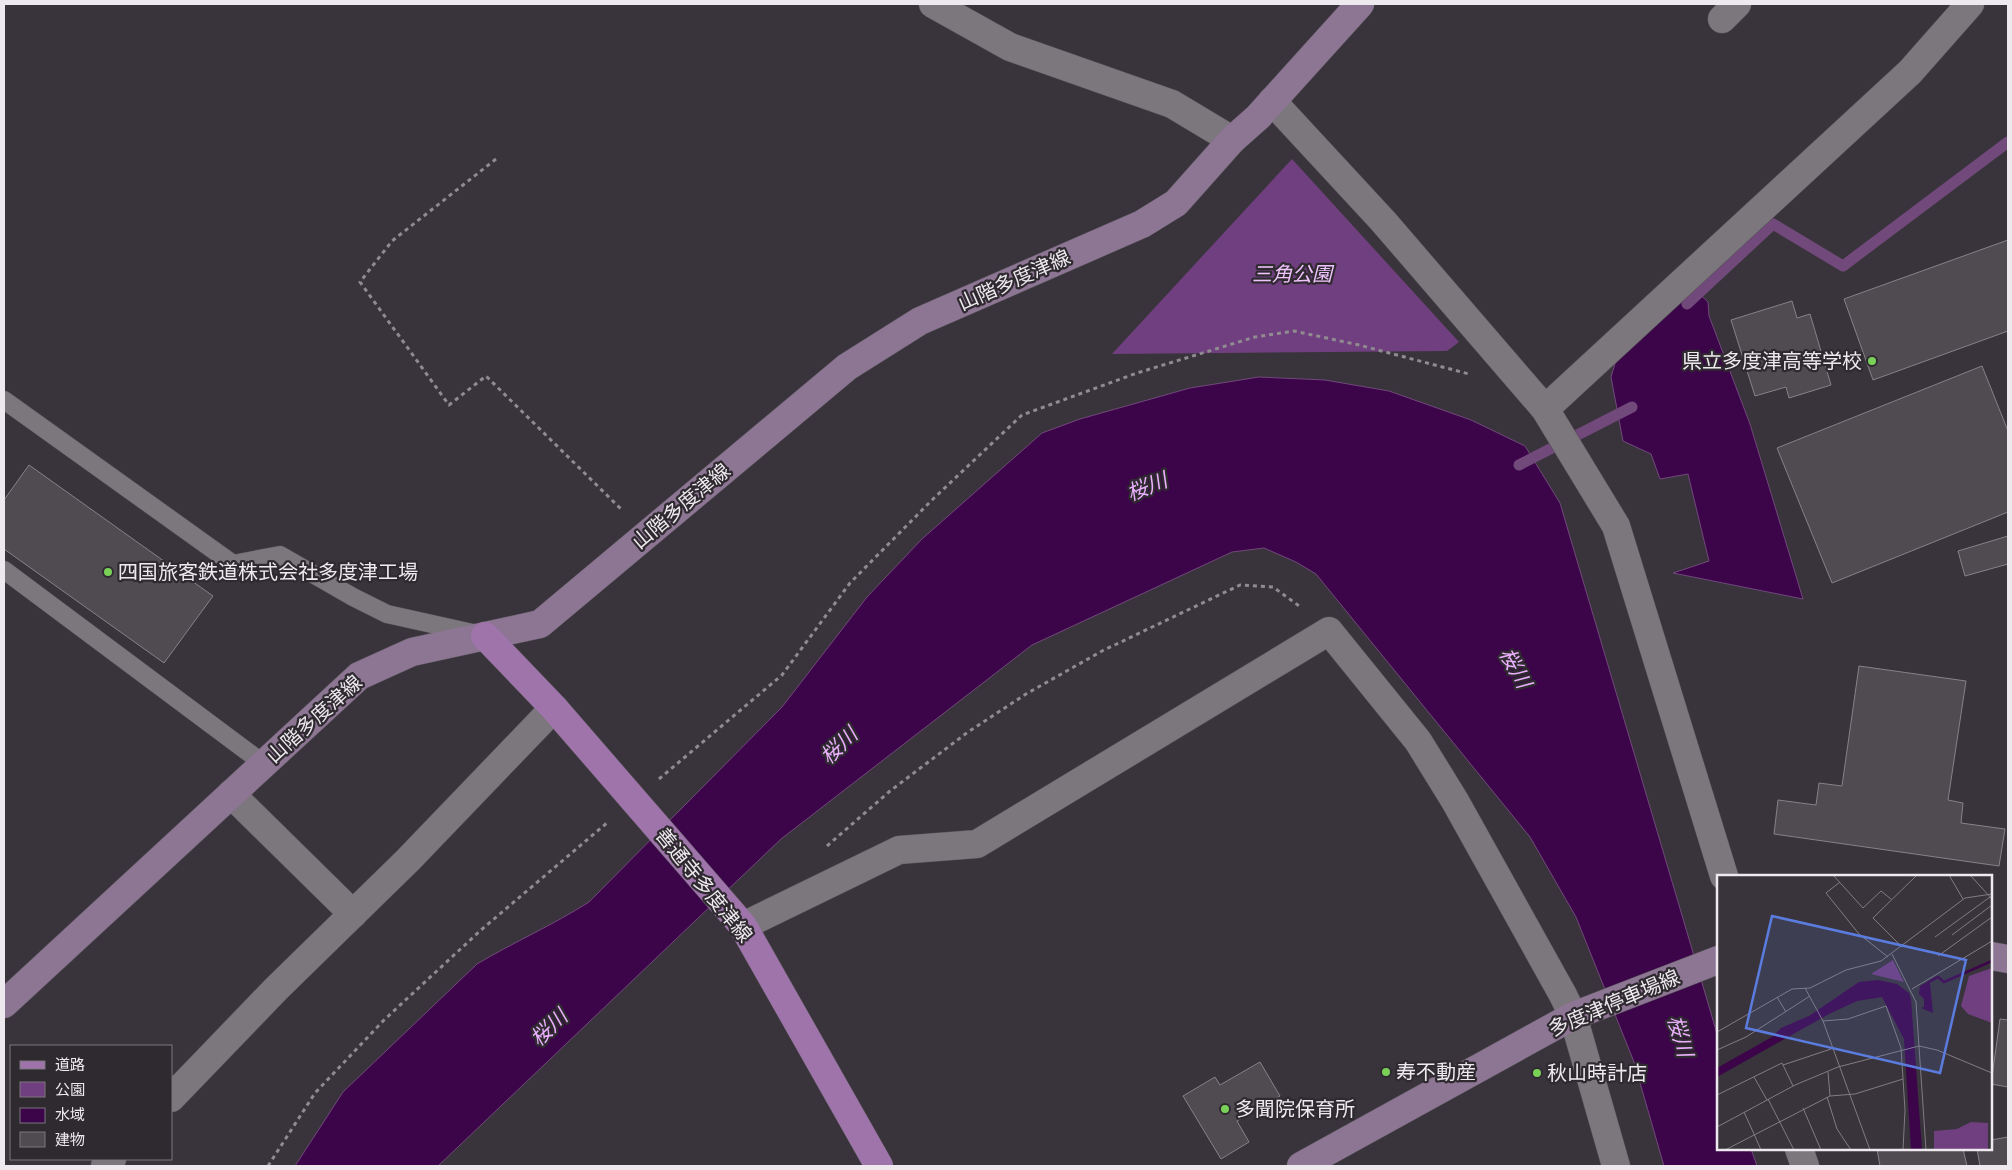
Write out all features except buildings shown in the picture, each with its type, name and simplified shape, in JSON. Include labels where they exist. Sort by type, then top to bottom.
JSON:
[{"type":"main road","name":"山階多度津線","points":[[4,1004],[359,676],[412,652],[540,624],[847,367],[920,321],[1142,224],[1176,203],[1232,140],[1272,101],[1353,6]]},
{"type":"main road","name":"善通寺多度津線","points":[[485,636],[554,708],[743,926],[879,1166]]},
{"type":"main road","points":[[1992,956],[2008,959]]},
{"type":"main road","name":"多度津停車場線","points":[[1302,1166],[1573,1016],[1717,960]]},
{"type":"street","points":[[934,4],[1010,47],[1172,104],[1232,140]]},
{"type":"street","points":[[1545,409],[1910,72],[1970,4]]},
{"type":"street","points":[[1272,101],[1383,221],[1545,409],[1616,526],[1724,875]]},
{"type":"street","points":[[743,926],[899,850],[977,844],[1329,631],[1418,741],[1455,801],[1573,1016],[1616,1166]]},
{"type":"street","points":[[172,1097],[276,989],[408,860],[554,708]]},
{"type":"street","points":[[231,794],[353,914]]},
{"type":"street","points":[[1799,1150],[1805,1166]]},
{"type":"lane","points":[[4,400],[233,564],[280,555],[387,614],[485,636]]},
{"type":"lane","points":[[4,570],[264,764]]},
{"type":"path","points":[[496,158],[392,241],[360,282],[449,405],[486,376],[646,535]]},
{"type":"path","points":[[268,1166],[315,1093],[384,1020],[481,930],[782,675],[850,583],[933,499],[1022,415],[1137,373],[1255,337],[1294,331],[1472,374]]},
{"type":"path","points":[[826,846],[890,791],[968,732],[1026,694],[1102,651],[1240,585],[1273,587],[1329,631]]},
{"type":"green space","name":"三角公園","points":[[1292,159],[1459,342],[1447,351],[1112,354]]},
{"type":"water","points":[[1692,287],[1708,302],[1709,316],[1750,424],[1803,599],[1673,573],[1709,561],[1688,474],[1660,479],[1651,454],[1623,441],[1611,377],[1618,354]]},
{"type":"water","name":"桜川","points":[[1259,377],[1325,380],[1389,391],[1471,420],[1525,446],[1560,503],[1717,1034],[1717,1150],[1751,1150],[1757,1166],[1664,1166],[1634,1062],[1576,917],[1530,837],[1316,574],[1296,562],[1264,548],[1232,552],[1032,645],[781,839],[438,1166],[295,1166],[343,1092],[477,964],[589,902],[782,707],[867,597],[922,539],[1042,433],[1080,419],[1190,388]]},
{"type":"waterway","points":[[1687,304],[1773,224],[1843,266],[2008,142]]},
{"type":"waterway","points":[[1519,465],[1632,407]]},
{"type":"place","name":"県立多度津高等学校","points":[[1872,361]]},
{"type":"place","name":"四国旅客鉄道株式会社多度津工場","points":[[108,572]]},
{"type":"place","name":"寿不動産","points":[[1386,1072]]},
{"type":"place","name":"秋山時計店","points":[[1537,1073]]},
{"type":"place","name":"多聞院保育所","points":[[1225,1109]]}]
